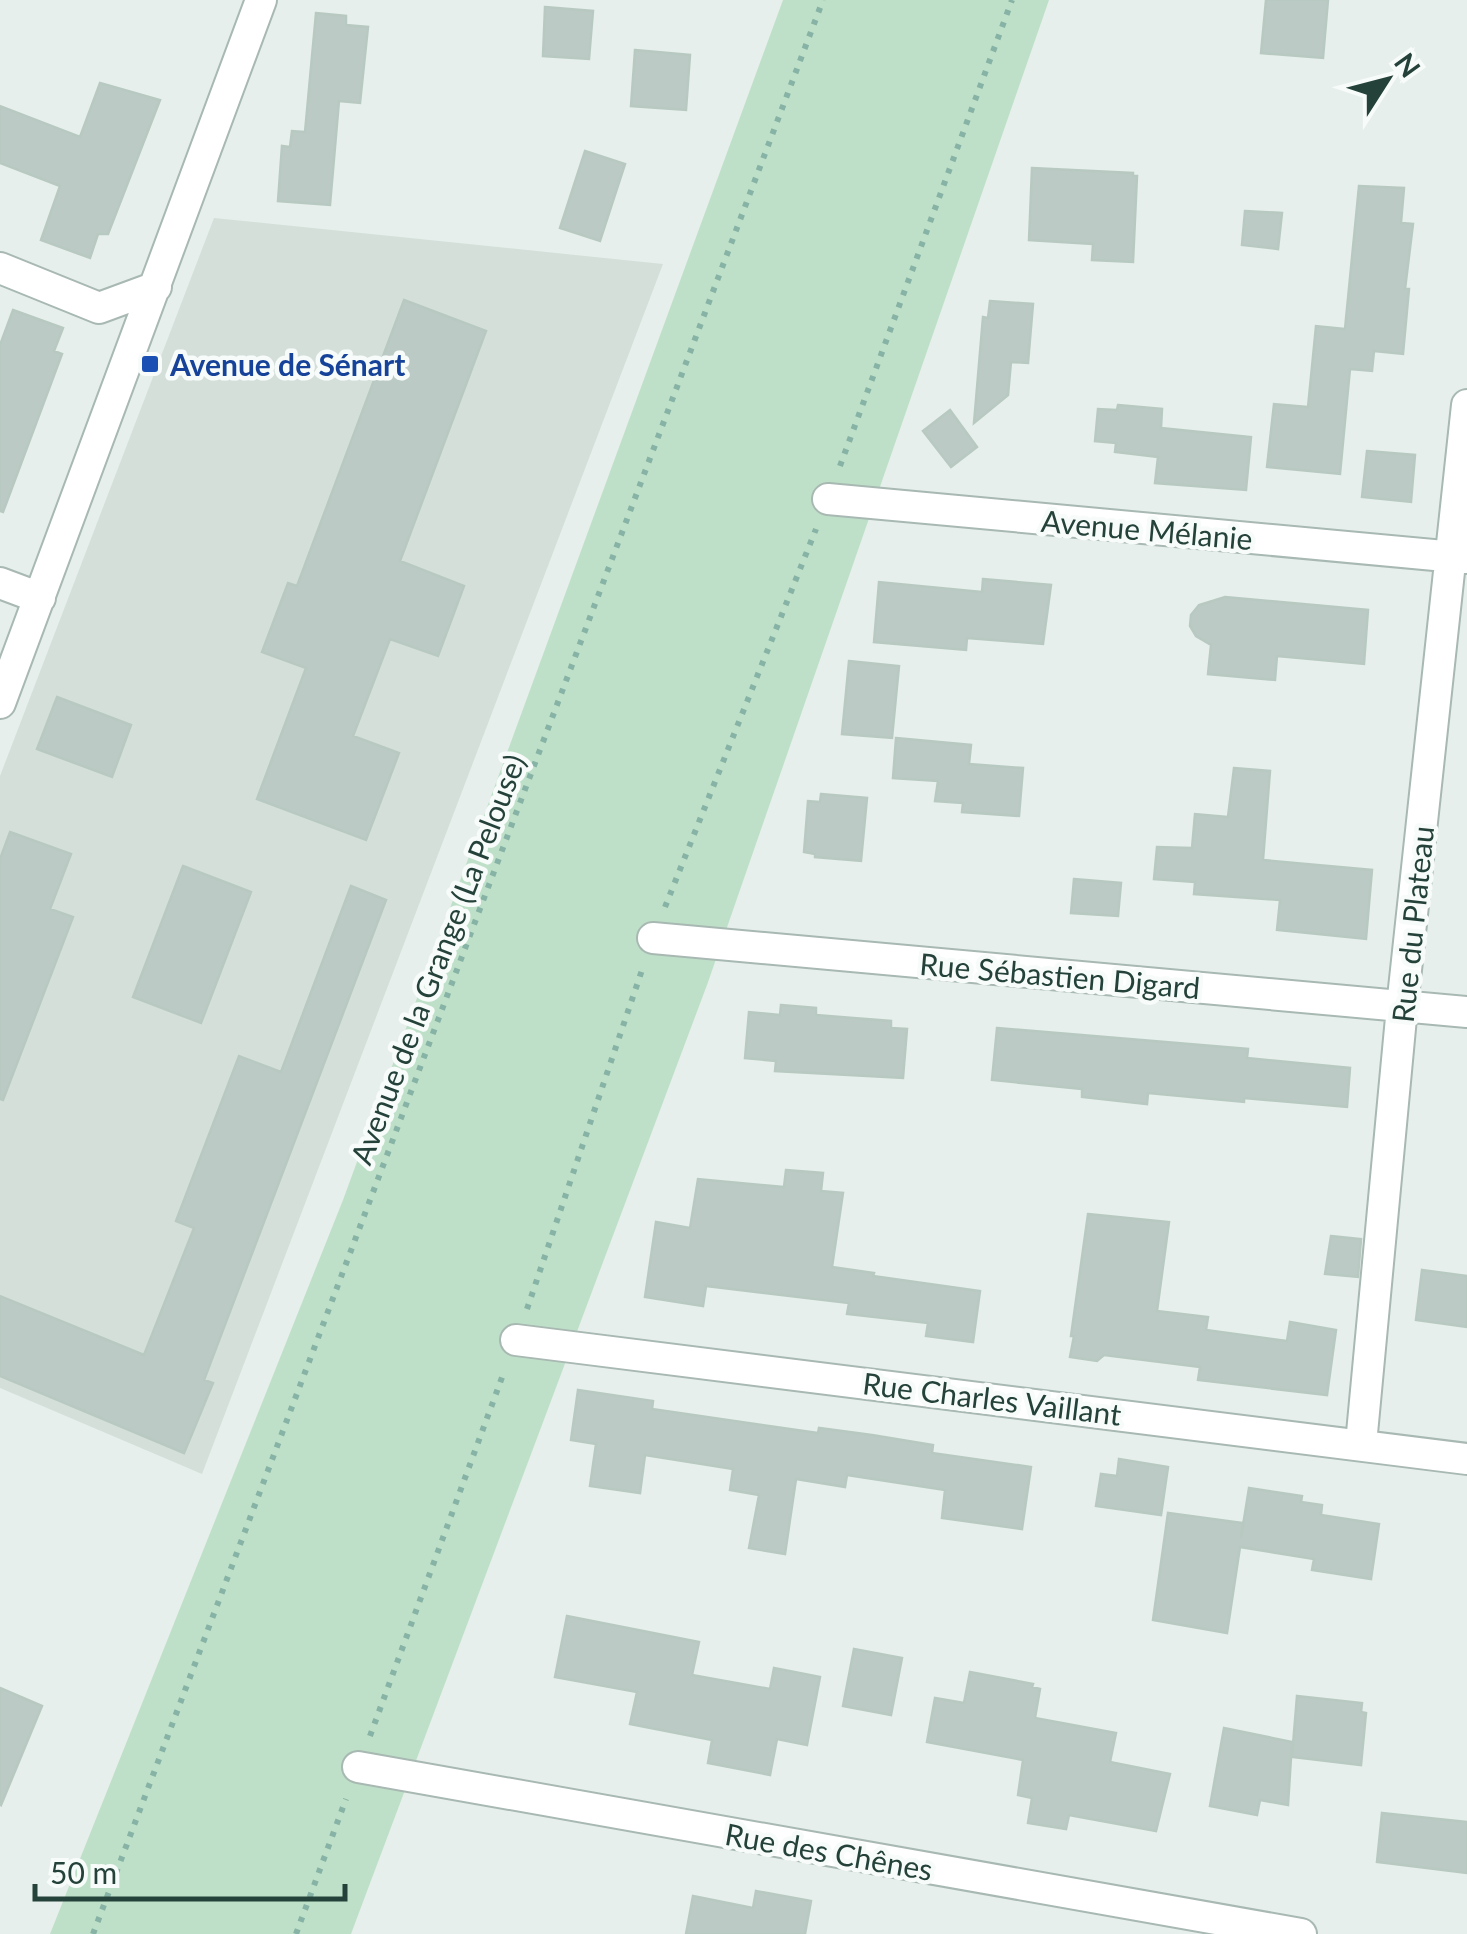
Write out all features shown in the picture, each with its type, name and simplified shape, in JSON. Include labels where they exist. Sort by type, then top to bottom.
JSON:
[{"type":"street","points":[[0,703],[261,0]]},
{"type":"street","points":[[0,268],[100,308],[156,287]]},
{"type":"street","name":"Rue du Plateau","points":[[1360,1444],[1402,1007],[1460,557],[1467,405]]},
{"type":"street","name":"Avenue Mélanie","points":[[828,499],[1460,557]]},
{"type":"street","points":[[0,584],[40,598]]},
{"type":"street","name":"Rue Sébastien Digard","points":[[653,938],[1467,1012]]},
{"type":"street","name":"Rue Charles Vaillant","points":[[516,1340],[1467,1459]]},
{"type":"street","name":"Rue des Chênes","points":[[358,1767],[1301,1934]]},
{"type":"path","name":"Avenue de la Grange (La Pelouse)","points":[[93,1934],[824,0]]},
{"type":"shaded area","points":[[214,218],[663,264],[202,1474],[0,1388],[0,776]]},
{"type":"green space","points":[[783,0],[1049,0],[707,985],[351,1934],[50,1934],[343,1200]]},
{"type":"building","points":[[1266,0],[1328,0],[1323,58],[1261,53]]},
{"type":"building","points":[[545,7],[593,11],[589,59],[543,56]]},
{"type":"building","points":[[316,13],[346,16],[346,25],[368,27],[360,103],[339,101],[330,205],[278,201],[282,146],[290,147],[292,131],[305,132]]},
{"type":"building","points":[[635,50],[690,55],[686,110],[631,106]]},
{"type":"building","points":[[100,83],[160,100],[108,234],[98,234],[90,258],[41,240],[60,186],[0,163],[0,106],[80,137]]},
{"type":"building","points":[[585,151],[625,164],[600,241],[560,228]]},
{"type":"building","points":[[1032,168],[1137,176],[1133,262],[1092,260],[1093,244],[1029,240]]},
{"type":"building","points":[[1359,186],[1404,188],[1401,223],[1413,224],[1403,354],[1374,351],[1372,371],[1350,369],[1340,474],[1267,467],[1274,404],[1308,407],[1316,326],[1345,329]]},
{"type":"building","points":[[1245,211],[1282,213],[1278,249],[1242,245]]},
{"type":"building","points":[[404,300],[486,331],[400,561],[464,586],[438,656],[390,639],[353,736],[399,753],[366,840],[257,799],[306,668],[262,652],[288,583],[297,586]]},
{"type":"building","points":[[990,301],[1033,304],[1028,363],[1011,362],[1008,395],[974,423],[983,317],[988,318]]},
{"type":"building","points":[[13,310],[63,328],[54,351],[62,354],[3,512],[0,345]]},
{"type":"building","points":[[1118,405],[1162,409],[1161,428],[1251,437],[1246,490],[1155,483],[1158,457],[1115,452],[1116,443],[1095,441],[1098,409],[1117,410]]},
{"type":"building","points":[[950,410],[977,447],[951,467],[923,431]]},
{"type":"building","points":[[1367,451],[1415,455],[1411,502],[1362,497]]},
{"type":"building","points":[[983,579],[1051,585],[1043,644],[967,638],[966,650],[874,642],[879,582],[982,592]]},
{"type":"building","points":[[1225,597],[1368,610],[1364,664],[1277,656],[1275,680],[1208,674],[1211,645],[1196,636],[1190,626],[1191,615],[1199,605]]},
{"type":"building","points":[[849,661],[899,666],[892,738],[842,734]]},
{"type":"building","points":[[57,697],[131,725],[112,777],[37,749]]},
{"type":"building","points":[[896,738],[971,745],[969,764],[1023,768],[1019,816],[962,812],[963,803],[935,801],[938,781],[893,778]]},
{"type":"building","points":[[1234,768],[1270,771],[1263,860],[1372,870],[1366,939],[1277,930],[1280,900],[1194,894],[1195,882],[1154,879],[1157,847],[1192,848],[1195,814],[1228,817]]},
{"type":"building","points":[[821,794],[867,798],[861,861],[815,857],[804,852],[808,801],[820,802]]},
{"type":"building","points":[[10,832],[71,854],[50,909],[73,917],[3,1100],[0,859]]},
{"type":"building","points":[[183,866],[251,892],[201,1023],[133,997]]},
{"type":"building","points":[[1074,879],[1121,883],[1118,916],[1071,913]]},
{"type":"building","points":[[351,886],[386,900],[204,1380],[213,1383],[184,1453],[0,1376],[0,1296],[144,1355],[194,1228],[176,1221],[239,1056],[281,1072]]},
{"type":"building","points":[[781,1005],[816,1008],[816,1015],[891,1021],[891,1028],[907,1029],[903,1078],[775,1071],[776,1061],[745,1058],[749,1012],[780,1015]]},
{"type":"building","points":[[997,1028],[1248,1049],[1247,1058],[1350,1068],[1347,1107],[1148,1093],[1147,1104],[1082,1097],[1082,1089],[992,1080]]},
{"type":"building","points":[[786,1170],[823,1173],[821,1191],[843,1193],[832,1267],[980,1291],[973,1342],[926,1336],[928,1323],[847,1314],[849,1303],[706,1286],[703,1306],[645,1297],[656,1222],[690,1228],[698,1179],[784,1187]]},
{"type":"building","points":[[1088,1214],[1169,1222],[1157,1311],[1208,1317],[1206,1330],[1287,1341],[1290,1322],[1336,1330],[1327,1395],[1198,1380],[1200,1367],[1104,1355],[1097,1361],[1070,1357]]},
{"type":"building","points":[[1331,1236],[1361,1239],[1358,1277],[1325,1274]]},
{"type":"building","points":[[1422,1270],[1467,1276],[1467,1327],[1416,1320]]},
{"type":"building","points":[[578,1390],[653,1401],[652,1409],[818,1433],[819,1428],[872,1435],[933,1445],[932,1453],[1031,1467],[1022,1529],[942,1518],[945,1490],[847,1475],[845,1487],[796,1479],[785,1554],[749,1548],[759,1495],[730,1490],[733,1469],[645,1455],[640,1493],[590,1486],[596,1444],[571,1440]]},
{"type":"building","points":[[1119,1459],[1168,1467],[1161,1515],[1096,1506],[1101,1474],[1117,1476]]},
{"type":"building","points":[[1249,1488],[1302,1496],[1301,1502],[1322,1505],[1321,1515],[1379,1524],[1371,1579],[1312,1570],[1314,1559],[1240,1547],[1227,1633],[1153,1620],[1168,1513],[1243,1523],[1241,1538]]},
{"type":"building","points":[[567,1616],[699,1642],[692,1675],[770,1689],[774,1668],[820,1677],[807,1745],[777,1739],[770,1775],[708,1763],[712,1740],[630,1724],[637,1692],[555,1677]]},
{"type":"building","points":[[854,1649],[902,1658],[891,1715],[843,1706]]},
{"type":"building","points":[[970,1672],[1033,1684],[1032,1687],[1040,1689],[1035,1718],[1116,1733],[1110,1762],[1170,1774],[1156,1831],[1069,1815],[1066,1829],[1028,1823],[1032,1798],[1018,1795],[1023,1760],[927,1742],[935,1698],[964,1703]]},
{"type":"building","points":[[0,1688],[42,1706],[1,1805],[0,1804]]},
{"type":"building","points":[[1297,1696],[1362,1703],[1361,1712],[1366,1713],[1361,1765],[1292,1757]]},
{"type":"building","points":[[1224,1728],[1292,1742],[1288,1805],[1260,1800],[1257,1815],[1210,1806]]},
{"type":"building","points":[[1382,1813],[1467,1822],[1467,1873],[1377,1862]]},
{"type":"building","points":[[756,1891],[811,1901],[805,1934],[686,1934],[693,1896],[753,1908]]},
{"type":"place","name":"Avenue de Sénart","points":[[150,364]]}]
